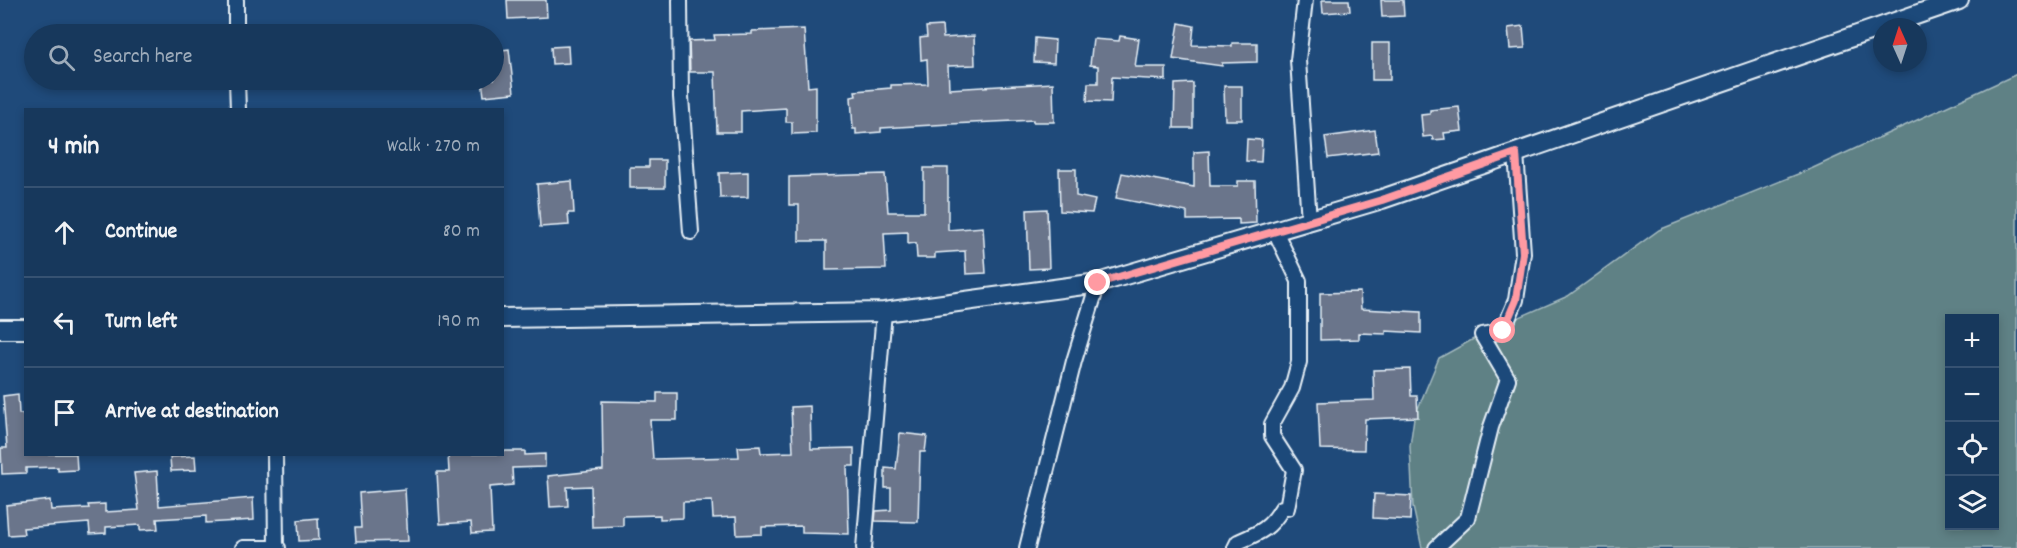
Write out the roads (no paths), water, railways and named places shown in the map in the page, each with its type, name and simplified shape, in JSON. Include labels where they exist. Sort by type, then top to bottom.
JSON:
[{"type":"street","points":[[236,0],[236,24]]},
{"type":"street","points":[[680,0],[681,97],[691,232]]},
{"type":"street","points":[[1305,0],[1298,60],[1309,221]]},
{"type":"street","points":[[504,318],[884,312],[1098,283],[1382,200],[1959,0]]},
{"type":"street","points":[[237,90],[238,108]]},
{"type":"street","points":[[1436,548],[1468,518],[1491,427],[1508,379],[1482,335],[1503,331],[1516,300],[1523,253],[1516,153]]},
{"type":"street","points":[[1234,548],[1238,542],[1262,533],[1273,524],[1282,508],[1287,508],[1294,470],[1272,436],[1272,424],[1292,388],[1299,362],[1299,281],[1275,231]]},
{"type":"street","points":[[1027,548],[1074,361],[1098,283]]},
{"type":"street","points":[[864,548],[884,312]]},
{"type":"street","points":[[0,329],[24,328]]},
{"type":"street","points":[[243,548],[276,548],[275,456]]}]
